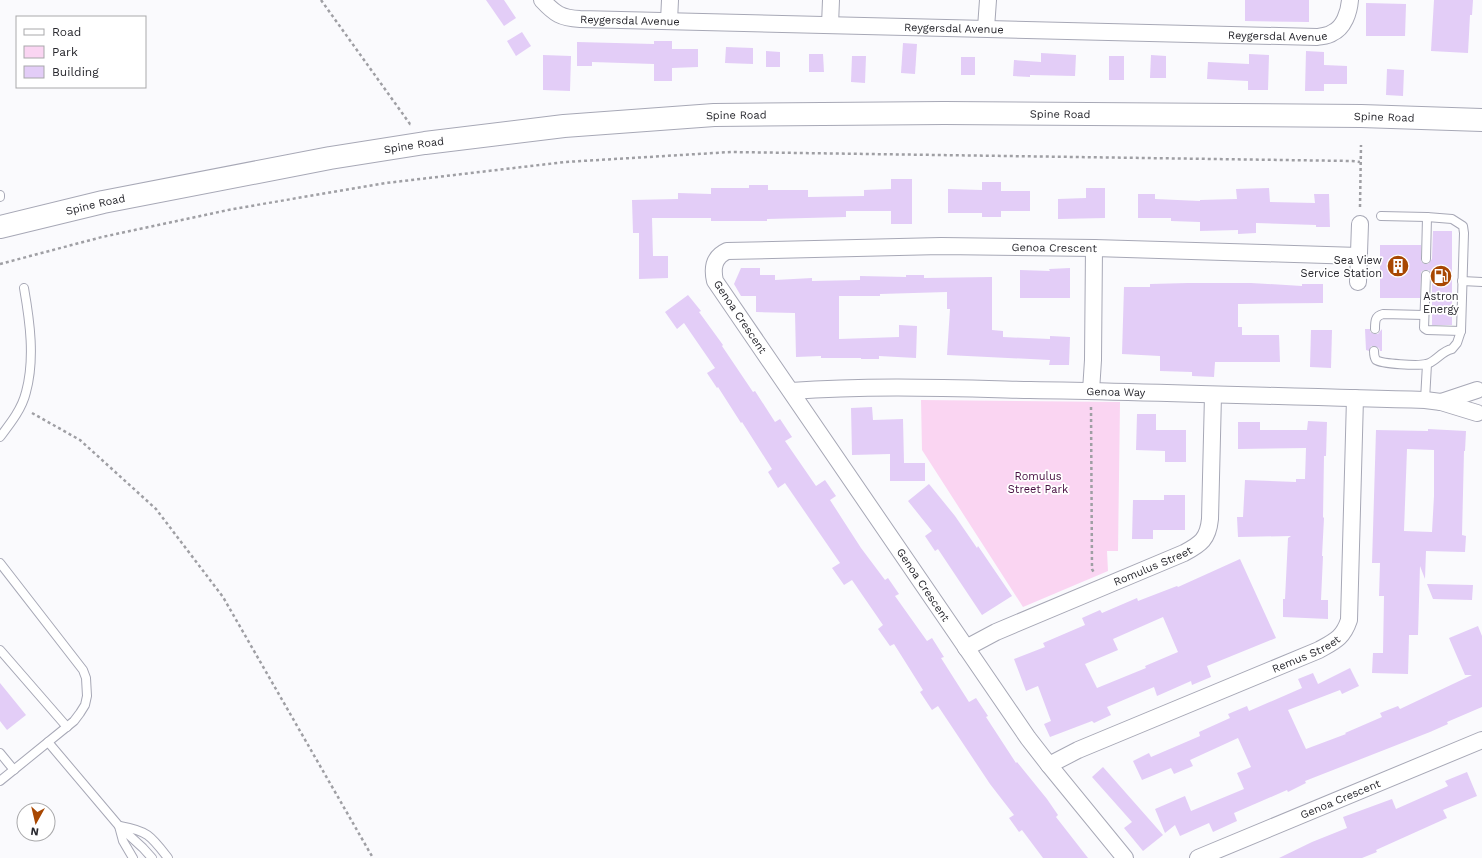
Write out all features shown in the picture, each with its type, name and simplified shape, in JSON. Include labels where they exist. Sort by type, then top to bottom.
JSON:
[{"type":"main road","name":"Spine Road","points":[[0,227],[103,202],[330,158],[425,143],[564,126],[714,115],[952,113],[1361,116],[1482,120]]},
{"type":"street","name":"Reygersdal Avenue","points":[[542,0],[555,13],[560,16],[571,18],[1317,37],[1332,34],[1339,29],[1349,9],[1350,0]]},
{"type":"street","points":[[669,21],[670,0]]},
{"type":"street","points":[[830,25],[831,0]]},
{"type":"street","points":[[986,28],[988,0]]},
{"type":"street","points":[[1358,282],[1360,224]]},
{"type":"street","name":"Genoa Crescent","points":[[1126,858],[1048,765],[966,648],[791,391],[714,281],[713,273],[715,261],[720,254],[727,250],[941,246],[1094,248],[1359,256]]},
{"type":"street","points":[[1091,391],[1093,360],[1094,248]]},
{"type":"street","name":"Genoa Way","points":[[791,391],[905,388],[1091,391],[1425,400],[1441,402],[1481,416]]},
{"type":"street","points":[[1480,388],[1474,401],[1481,416]]},
{"type":"street","name":"Genoa Way","points":[[1441,402],[1480,388]]},
{"type":"street","name":"Romulus Street","points":[[966,648],[996,632],[1198,546],[1205,538],[1209,530],[1213,395]]},
{"type":"street","name":"Remus Street","points":[[1048,765],[1078,750],[1319,650],[1335,642],[1345,632],[1349,620],[1355,398]]},
{"type":"street","name":"Genoa Crescent","points":[[1198,858],[1482,740]]},
{"type":"lane","points":[[1374,351],[1374,357],[1385,363],[1427,364],[1447,350],[1452,349],[1457,342],[1461,331],[1463,226],[1452,219],[1381,216]]},
{"type":"lane","points":[[1426,258],[1427,217]]},
{"type":"lane","points":[[1426,275],[1424,327],[1427,330],[1461,331]]},
{"type":"lane","points":[[1462,281],[1482,282]]},
{"type":"lane","points":[[0,437],[11,423],[26,394],[30,372],[28,313],[24,288]]},
{"type":"lane","points":[[1375,329],[1376,318],[1378,315],[1424,315]]},
{"type":"lane","points":[[1425,400],[1427,364]]},
{"type":"lane","points":[[0,563],[83,670],[88,687],[85,705],[74,721],[0,781]]},
{"type":"lane","points":[[0,650],[67,727]]},
{"type":"lane","points":[[48,742],[119,826],[152,858]]},
{"type":"lane","points":[[0,753],[14,770]]},
{"type":"lane","points":[[119,826],[122,841],[134,858]]},
{"type":"lane","points":[[119,826],[139,831],[152,837],[168,858]]},
{"type":"path","points":[[322,0],[410,124],[417,123]]},
{"type":"path","points":[[1360,224],[1361,144]]},
{"type":"path","points":[[0,264],[102,237],[233,209],[386,183],[565,162],[731,152],[1360,162]]},
{"type":"path","points":[[1091,391],[1092,569],[1102,588]]},
{"type":"path","points":[[19,407],[80,440],[156,509],[223,597],[373,858]]},
{"type":"green space","name":"Romulus Street Park","points":[[921,400],[1120,402],[1118,551],[1107,551],[1108,571],[1023,607],[922,450]]},
{"type":"building","points":[[486,0],[504,0],[516,18],[504,26]]},
{"type":"building","points":[[1245,0],[1309,0],[1309,22],[1245,21]]},
{"type":"building","points":[[1434,0],[1473,0],[1472,15],[1470,15],[1468,53],[1431,51]]},
{"type":"building","points":[[1366,3],[1406,4],[1405,36],[1366,36]]},
{"type":"building","points":[[522,32],[531,46],[516,56],[507,41]]},
{"type":"building","points":[[654,41],[672,41],[672,49],[698,49],[698,67],[672,68],[672,81],[654,81],[654,64],[592,62],[592,66],[577,66],[577,42],[654,44]]},
{"type":"building","points":[[903,43],[917,44],[915,74],[901,73]]},
{"type":"building","points":[[726,47],[753,48],[753,64],[725,63]]},
{"type":"building","points":[[766,51],[780,52],[780,67],[766,67]]},
{"type":"building","points":[[1306,51],[1324,52],[1324,65],[1347,66],[1347,84],[1324,84],[1324,91],[1305,91]]},
{"type":"building","points":[[1041,53],[1076,55],[1075,76],[1013,76],[1014,60],[1041,62]]},
{"type":"building","points":[[809,54],[823,54],[824,72],[809,72]]},
{"type":"building","points":[[1249,54],[1269,55],[1268,90],[1248,90],[1248,81],[1207,79],[1208,62],[1249,64]]},
{"type":"building","points":[[543,55],[571,56],[570,91],[543,90]]},
{"type":"building","points":[[1151,55],[1166,56],[1166,78],[1150,78]]},
{"type":"building","points":[[852,56],[866,56],[865,83],[851,82]]},
{"type":"building","points":[[1109,56],[1124,56],[1124,80],[1109,80]]},
{"type":"building","points":[[961,57],[975,57],[975,75],[961,75]]},
{"type":"building","points":[[1387,69],[1404,70],[1403,96],[1386,95]]},
{"type":"building","points":[[891,179],[912,179],[912,224],[891,224],[891,211],[846,211],[846,217],[767,219],[767,221],[711,221],[711,218],[652,218],[653,256],[668,256],[668,278],[639,279],[639,233],[633,233],[632,200],[678,199],[678,193],[711,194],[711,188],[749,188],[749,185],[768,185],[768,190],[808,190],[808,197],[864,196],[864,190],[891,189]]},
{"type":"building","points":[[982,182],[1001,182],[1001,191],[1030,191],[1030,211],[1001,211],[1001,217],[982,217],[982,213],[948,213],[948,189],[982,190]]},
{"type":"building","points":[[1086,188],[1105,188],[1105,218],[1058,219],[1058,199],[1086,198]]},
{"type":"building","points":[[1269,188],[1270,202],[1315,203],[1314,194],[1329,194],[1330,227],[1316,227],[1316,225],[1256,223],[1256,233],[1238,234],[1238,230],[1200,231],[1200,222],[1171,221],[1171,218],[1138,218],[1138,194],[1155,194],[1155,199],[1200,201],[1237,199],[1236,189]]},
{"type":"building","points":[[1433,231],[1452,231],[1452,325],[1432,325],[1432,275],[1429,270],[1424,270],[1421,272],[1420,298],[1380,298],[1380,245],[1421,245],[1421,261],[1424,264],[1428,264],[1432,259]]},
{"type":"building","points":[[741,268],[760,268],[760,275],[775,275],[775,280],[812,278],[812,281],[860,280],[860,276],[906,277],[906,275],[924,275],[924,278],[992,277],[992,330],[1003,331],[1003,337],[1050,339],[1050,336],[1070,337],[1069,365],[1049,365],[1050,360],[947,355],[950,309],[947,309],[947,292],[880,294],[880,296],[839,296],[839,339],[899,337],[899,325],[917,326],[916,358],[879,356],[879,359],[821,358],[821,356],[796,357],[795,313],[756,312],[756,296],[741,296],[734,284]]},
{"type":"building","points":[[1070,268],[1070,298],[1020,298],[1020,270],[1050,271],[1049,269]]},
{"type":"building","points":[[1251,283],[1302,286],[1302,284],[1323,284],[1323,303],[1238,304],[1238,327],[1242,327],[1242,335],[1279,335],[1280,362],[1215,362],[1214,377],[1192,376],[1192,372],[1160,371],[1160,356],[1122,354],[1124,287],[1150,287],[1150,284]]},
{"type":"building","points":[[688,295],[701,311],[699,312],[775,422],[780,419],[792,437],[785,441],[816,486],[825,480],[836,496],[830,500],[861,548],[885,580],[888,578],[899,594],[895,596],[927,641],[932,638],[944,657],[941,658],[969,702],[976,698],[988,716],[986,717],[1016,763],[1017,762],[1047,799],[1058,815],[1056,817],[1088,858],[1043,858],[1022,830],[1019,832],[1009,818],[1014,815],[990,784],[938,706],[932,710],[920,692],[923,690],[894,644],[890,646],[878,629],[883,625],[852,580],[844,585],[832,568],[840,563],[785,483],[778,488],[768,472],[772,469],[742,422],[741,423],[718,387],[717,388],[707,373],[715,368],[684,323],[677,329],[665,312]]},
{"type":"building","points":[[1365,329],[1370,329],[1370,332],[1378,334],[1382,329],[1382,351],[1374,346],[1371,346],[1369,351],[1366,350]]},
{"type":"building","points":[[1311,330],[1332,330],[1331,368],[1310,367]]},
{"type":"building","points":[[872,407],[873,420],[903,419],[904,463],[925,463],[925,481],[890,481],[890,454],[852,455],[851,408]]},
{"type":"building","points":[[1137,414],[1156,414],[1156,430],[1186,430],[1186,462],[1165,462],[1165,451],[1136,450]]},
{"type":"building","points":[[1308,421],[1327,422],[1326,456],[1324,456],[1324,518],[1321,600],[1328,600],[1328,619],[1283,617],[1288,538],[1291,536],[1238,537],[1237,517],[1243,517],[1245,480],[1296,482],[1296,479],[1305,479],[1306,448],[1238,449],[1238,422],[1260,422],[1260,430],[1307,430]]},
{"type":"building","points":[[1428,429],[1466,431],[1464,451],[1462,535],[1466,536],[1465,552],[1426,551],[1425,579],[1420,566],[1418,635],[1409,635],[1408,674],[1372,673],[1373,653],[1383,653],[1384,596],[1379,596],[1380,563],[1372,563],[1376,430],[1428,431]],"holes":[[[1407,449],[1434,450],[1432,532],[1404,531]]]},
{"type":"building","points":[[929,484],[955,516],[977,548],[978,546],[1012,596],[982,615],[938,549],[935,551],[925,536],[932,531],[908,501]]},
{"type":"building","points":[[1164,495],[1185,495],[1185,530],[1153,530],[1153,539],[1132,539],[1133,500],[1164,500]]},
{"type":"building","points":[[1240,559],[1276,638],[1207,666],[1211,677],[1192,685],[1191,681],[1157,696],[1154,687],[1107,707],[1111,715],[1094,723],[1092,721],[1050,737],[1044,724],[1051,721],[1038,686],[1026,691],[1014,659],[1045,647],[1043,643],[1085,625],[1082,618],[1100,610],[1102,613],[1137,598],[1138,601],[1177,586],[1178,587]],"holes":[[[1163,617],[1178,652],[1145,666],[1146,668],[1097,688],[1085,664],[1118,650],[1113,639]]]},
{"type":"building","points":[[1427,584],[1473,585],[1472,600],[1433,599]]},
{"type":"building","points":[[1478,626],[1482,636],[1482,707],[1447,722],[1448,724],[1430,732],[1305,781],[1306,783],[1288,792],[1287,790],[1234,813],[1237,821],[1213,832],[1209,823],[1180,836],[1175,825],[1165,833],[1155,809],[1185,796],[1191,811],[1244,789],[1237,773],[1251,767],[1238,738],[1190,760],[1193,766],[1174,774],[1171,768],[1142,780],[1133,761],[1149,753],[1151,757],[1200,736],[1199,732],[1230,718],[1228,714],[1247,706],[1249,711],[1302,688],[1298,679],[1313,673],[1318,684],[1350,668],[1359,686],[1342,694],[1340,690],[1288,710],[1306,749],[1346,734],[1345,733],[1382,717],[1380,713],[1398,706],[1400,709],[1472,675],[1465,675],[1449,638]]},
{"type":"building","points":[[0,683],[26,715],[7,730],[0,721]]},
{"type":"building","points":[[1103,767],[1163,835],[1143,851],[1124,828],[1132,822],[1092,777]]},
{"type":"building","points":[[1467,772],[1477,796],[1443,810],[1447,818],[1376,850],[1377,852],[1362,858],[1279,858],[1312,842],[1347,828],[1343,817],[1392,799],[1396,809],[1448,786],[1445,781]]},
{"type":"place","name":"Sea View Service Station","points":[[1398,266]]},
{"type":"place","name":"Astron Energy","points":[[1441,276]]}]
